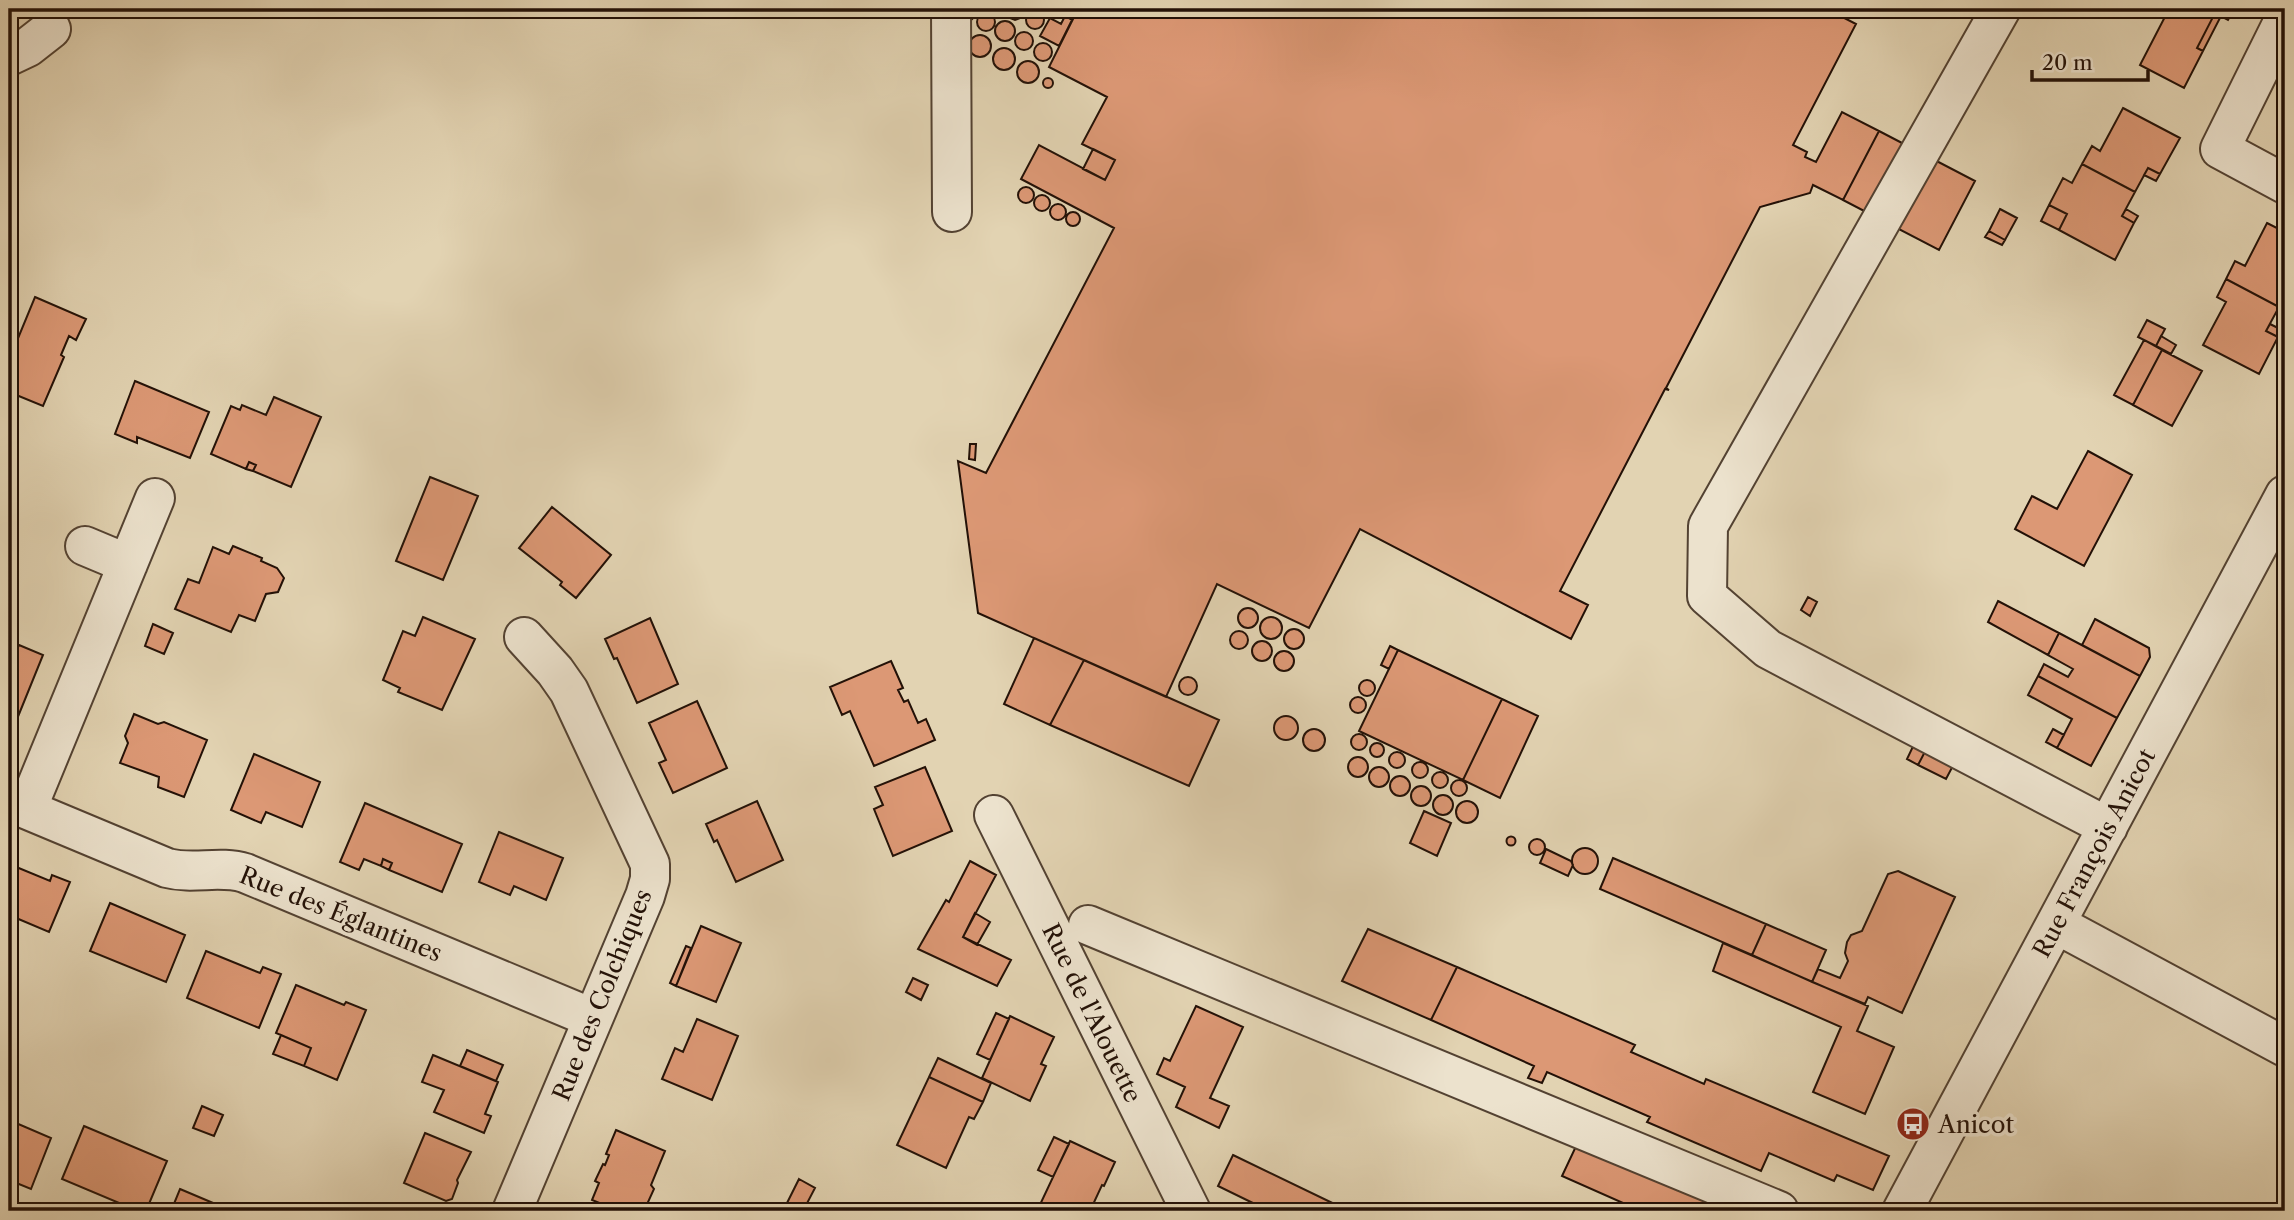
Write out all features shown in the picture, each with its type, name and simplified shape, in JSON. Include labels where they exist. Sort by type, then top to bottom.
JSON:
[{"type":"street","points":[[951,9],[952,212]]},
{"type":"street","points":[[2001,9],[1708,526],[1707,596],[1768,649],[2108,827]]},
{"type":"street","points":[[2285,18],[2220,149],[2285,184]]},
{"type":"street","points":[[9,56],[28,47],[51,29]]},
{"type":"street","name":"Rue François Anicot","points":[[1902,1211],[2285,495]]},
{"type":"street","points":[[18,806],[128,565],[155,498]]},
{"type":"street","points":[[85,545],[128,565]]},
{"type":"street","name":"Rue des Colchiques","points":[[512,1211],[650,879],[650,864],[574,700],[555,671],[524,637]]},
{"type":"street","name":"Rue des Églantines","points":[[18,806],[167,868],[194,872],[222,868],[245,873],[592,1018]]},
{"type":"street","name":"Rue de l'Alouette","points":[[994,815],[1191,1211]]},
{"type":"street","points":[[2056,924],[2285,1047]]},
{"type":"street","points":[[1088,925],[1779,1211]]},
{"type":"building","points":[[958,9],[976,9],[976,15],[970,21]]},
{"type":"building","points":[[1008,9],[1021,9],[1020,18],[1010,18]]},
{"type":"building","points":[[1078,9],[1827,9],[1856,24],[1793,145],[1807,152],[1805,157],[1816,162],[1842,112],[1879,131],[1843,200],[1813,185],[1810,193],[1760,207],[1666,388],[1669,390],[1665,389],[1560,591],[1588,605],[1571,639],[1360,529],[1309,628],[1217,584],[1166,697],[978,613],[958,461],[986,473],[1114,228],[1021,179],[1039,145],[1105,180],[1115,160],[1082,144],[1107,97],[1049,67]]},
{"type":"building","points":[[2169,9],[2234,9],[2228,20],[2215,13],[2197,48],[2203,51],[2184,88],[2140,65]]},
{"type":"building","points":[[1031,11],[1039,11],[1044,20],[1042,27],[1031,29],[1026,24],[1026,16]]},
{"type":"building","points":[[982,13],[990,13],[995,22],[993,29],[982,31],[977,26],[977,18]]},
{"type":"building","points":[[2215,13],[2221,16],[2203,51],[2197,48]]},
{"type":"building","points":[[1065,16],[1072,20],[1059,46],[1040,36],[1050,18],[1061,24]]},
{"type":"building","points":[[1005,21],[1012,24],[1015,31],[1012,38],[1005,41],[998,38],[995,31],[998,24]]},
{"type":"building","points":[[1020,32],[1028,32],[1033,41],[1031,48],[1020,50],[1015,45],[1015,37]]},
{"type":"building","points":[[980,35],[988,38],[991,46],[988,54],[980,57],[972,54],[969,46],[972,38]]},
{"type":"building","points":[[1039,43],[1047,43],[1052,52],[1050,59],[1039,61],[1034,56],[1034,48]]},
{"type":"building","points":[[1004,48],[1012,51],[1015,59],[1012,67],[1004,70],[996,67],[993,59],[996,51]]},
{"type":"building","points":[[1028,61],[1036,64],[1039,72],[1036,80],[1028,83],[1020,80],[1017,72],[1020,64]]},
{"type":"building","points":[[1048,78],[1052,79],[1052,87],[1048,88],[1044,87],[1043,83],[1044,79]]},
{"type":"building","points":[[2123,108],[2180,138],[2160,174],[2148,168],[2135,192],[2082,164],[2092,146],[2100,151]]},
{"type":"building","points":[[1879,131],[1975,181],[1939,250],[1843,200]]},
{"type":"building","points":[[1093,149],[1115,160],[1105,180],[1083,169]]},
{"type":"building","points":[[2082,164],[2135,192],[2122,216],[2134,223],[2115,260],[2059,230],[2067,214],[2049,205],[2063,178],[2072,183]]},
{"type":"building","points":[[2148,168],[2160,174],[2156,181],[2144,175]]},
{"type":"building","points":[[1026,187],[1032,189],[1032,201],[1026,203],[1020,201],[1018,195],[1020,189]]},
{"type":"building","points":[[1042,195],[1048,197],[1048,209],[1042,211],[1036,209],[1034,203],[1036,197]]},
{"type":"building","points":[[1058,204],[1064,206],[1064,218],[1058,220],[1052,218],[1050,212],[1052,206]]},
{"type":"building","points":[[2049,205],[2067,214],[2059,230],[2041,221]]},
{"type":"building","points":[[2000,209],[2017,218],[2005,240],[1989,231]]},
{"type":"building","points":[[2126,209],[2138,216],[2134,223],[2122,216]]},
{"type":"building","points":[[1070,212],[1076,212],[1080,219],[1076,226],[1070,226],[1066,222],[1066,216]]},
{"type":"building","points":[[2267,223],[2285,232],[2285,295],[2279,307],[2226,279],[2235,261],[2245,266]]},
{"type":"building","points":[[1989,231],[2005,240],[2002,245],[1985,237]]},
{"type":"building","points":[[2226,279],[2279,307],[2266,331],[2278,337],[2259,374],[2203,345],[2226,302],[2217,297]]},
{"type":"building","points":[[35,297],[86,319],[76,340],[69,336],[61,355],[64,357],[43,406],[9,392],[9,360]]},
{"type":"building","points":[[2147,320],[2165,329],[2156,346],[2138,337]]},
{"type":"building","points":[[2270,324],[2282,330],[2278,337],[2266,331]]},
{"type":"building","points":[[2161,336],[2176,345],[2171,354],[2156,346]]},
{"type":"building","points":[[2144,340],[2162,350],[2133,405],[2114,395]]},
{"type":"building","points":[[2162,350],[2202,371],[2172,426],[2133,405]]},
{"type":"building","points":[[135,381],[209,412],[190,458],[137,437],[137,443],[115,434]]},
{"type":"building","points":[[274,397],[321,417],[291,487],[253,471],[256,465],[249,462],[246,469],[211,454],[231,406],[240,410],[242,405],[266,415]]},
{"type":"building","points":[[970,444],[976,444],[975,460],[969,459]]},
{"type":"building","points":[[2088,451],[2132,475],[2084,566],[2015,529],[2032,496],[2057,509]]},
{"type":"building","points":[[249,462],[256,465],[253,471],[246,469]]},
{"type":"building","points":[[430,477],[478,496],[443,580],[396,561]]},
{"type":"building","points":[[552,507],[611,555],[576,598],[560,585],[562,582],[519,548]]},
{"type":"building","points":[[233,546],[262,558],[261,561],[277,568],[284,578],[278,592],[266,594],[255,621],[239,615],[231,632],[175,609],[188,579],[199,583],[213,547],[229,554]]},
{"type":"building","points":[[1808,597],[1817,602],[1810,616],[1801,610]]},
{"type":"building","points":[[1998,601],[2059,633],[2048,655],[1988,622]]},
{"type":"building","points":[[1248,608],[1255,611],[1258,618],[1255,625],[1248,628],[1241,625],[1238,618],[1241,611]]},
{"type":"building","points":[[423,617],[475,639],[442,710],[398,692],[400,688],[383,680],[403,631],[415,636]]},
{"type":"building","points":[[1271,617],[1281,624],[1282,628],[1275,638],[1271,639],[1261,632],[1260,628],[1267,618]]},
{"type":"building","points":[[650,618],[678,684],[637,703],[617,658],[614,659],[605,639]]},
{"type":"building","points":[[2095,619],[2149,648],[2150,657],[2140,676],[2082,645]]},
{"type":"building","points":[[153,624],[173,633],[164,654],[145,646]]},
{"type":"building","points":[[1290,629],[1298,629],[1304,639],[1298,649],[1290,649],[1284,643],[1284,635]]},
{"type":"building","points":[[1235,631],[1243,631],[1248,640],[1246,647],[1235,649],[1230,644],[1230,636]]},
{"type":"building","points":[[2059,633],[2140,676],[2117,718],[2038,676],[2044,664],[2068,677],[2073,669],[2048,655]]},
{"type":"building","points":[[1034,638],[1084,660],[1050,725],[1004,704]]},
{"type":"building","points":[[1262,641],[1269,644],[1272,651],[1269,658],[1262,661],[1255,658],[1252,651],[1255,644]]},
{"type":"building","points":[[19,645],[43,655],[15,724],[9,721],[9,654],[14,656]]},
{"type":"building","points":[[1390,646],[1398,650],[1389,669],[1381,665]]},
{"type":"building","points":[[1398,650],[1502,699],[1463,780],[1359,731]]},
{"type":"building","points":[[1284,651],[1291,654],[1294,661],[1291,668],[1284,671],[1277,668],[1274,661],[1277,654]]},
{"type":"building","points":[[1084,660],[1219,720],[1189,786],[1050,725]]},
{"type":"building","points":[[891,661],[903,688],[898,690],[904,702],[908,700],[918,723],[926,719],[935,740],[874,766],[850,711],[842,715],[830,687]]},
{"type":"building","points":[[2038,676],[2117,718],[2091,766],[2057,748],[2072,719],[2028,695]]},
{"type":"building","points":[[1188,677],[1194,680],[1197,686],[1194,692],[1188,695],[1182,692],[1179,686],[1182,680]]},
{"type":"building","points":[[1367,680],[1375,688],[1367,696],[1359,688]]},
{"type":"building","points":[[1358,697],[1366,705],[1358,713],[1350,705]]},
{"type":"building","points":[[1502,699],[1538,716],[1500,798],[1463,780]]},
{"type":"building","points":[[697,701],[727,768],[673,793],[659,763],[666,760],[649,723]]},
{"type":"building","points":[[134,714],[158,724],[164,722],[207,740],[184,797],[158,787],[159,777],[120,763],[128,743],[125,736]]},
{"type":"building","points":[[1286,716],[1295,719],[1298,728],[1295,737],[1286,740],[1277,737],[1274,728],[1277,719]]},
{"type":"building","points":[[1310,729],[1318,729],[1325,736],[1325,744],[1318,751],[1310,751],[1303,744],[1303,736]]},
{"type":"building","points":[[2053,729],[2064,735],[2057,748],[2046,742]]},
{"type":"building","points":[[1359,734],[1365,736],[1365,748],[1359,750],[1353,748],[1351,742],[1353,736]]},
{"type":"building","points":[[1917,738],[1929,744],[1918,765],[1907,759]]},
{"type":"building","points":[[1374,743],[1380,743],[1384,750],[1380,757],[1374,757],[1370,753],[1370,747]]},
{"type":"building","points":[[1929,744],[1957,758],[1946,779],[1918,765]]},
{"type":"building","points":[[1397,752],[1405,760],[1397,768],[1389,760]]},
{"type":"building","points":[[254,754],[320,782],[302,827],[266,812],[261,823],[231,810]]},
{"type":"building","points":[[1358,757],[1365,760],[1368,767],[1365,774],[1358,777],[1351,774],[1348,767],[1351,760]]},
{"type":"building","points":[[1420,762],[1426,764],[1426,776],[1420,778],[1414,776],[1412,770],[1414,764]]},
{"type":"building","points":[[925,767],[952,831],[893,856],[874,809],[883,805],[875,787]]},
{"type":"building","points":[[1379,767],[1386,770],[1389,777],[1386,784],[1379,787],[1372,784],[1369,777],[1372,770]]},
{"type":"building","points":[[1440,772],[1448,780],[1440,788],[1432,780]]},
{"type":"building","points":[[1400,776],[1407,779],[1410,786],[1407,793],[1400,796],[1393,793],[1390,786],[1393,779]]},
{"type":"building","points":[[1459,780],[1465,782],[1465,794],[1459,796],[1453,794],[1451,788],[1453,782]]},
{"type":"building","points":[[1421,786],[1428,789],[1431,796],[1428,803],[1421,806],[1414,803],[1411,796],[1414,789]]},
{"type":"building","points":[[1439,795],[1447,795],[1453,805],[1447,815],[1439,815],[1433,809],[1433,801]]},
{"type":"building","points":[[757,801],[783,860],[736,882],[717,840],[714,842],[706,824]]},
{"type":"building","points":[[1467,801],[1475,804],[1478,812],[1475,820],[1467,823],[1459,820],[1456,812],[1459,804]]},
{"type":"building","points":[[365,803],[462,844],[442,892],[389,870],[392,863],[383,859],[381,866],[364,859],[359,870],[340,862]]},
{"type":"building","points":[[1424,811],[1451,823],[1437,856],[1410,843]]},
{"type":"building","points":[[499,832],[563,858],[546,900],[514,886],[510,895],[479,882]]},
{"type":"building","points":[[1511,837],[1515,841],[1511,845],[1507,841]]},
{"type":"building","points":[[1534,839],[1540,839],[1545,847],[1543,853],[1534,855],[1529,850],[1529,844]]},
{"type":"building","points":[[1585,848],[1594,852],[1598,861],[1594,870],[1585,874],[1576,870],[1572,861],[1576,852]]},
{"type":"building","points":[[1546,849],[1571,861],[1573,865],[1568,876],[1540,863]]},
{"type":"building","points":[[1613,858],[1766,924],[1752,955],[1600,889]]},
{"type":"building","points":[[383,859],[392,863],[389,870],[381,866]]},
{"type":"building","points":[[970,861],[996,875],[963,937],[1011,960],[997,986],[918,949],[946,900],[949,902]]},
{"type":"building","points":[[9,864],[50,881],[52,875],[70,882],[49,932],[9,915]]},
{"type":"building","points":[[1898,871],[1955,897],[1902,1013],[1868,997],[1865,1004],[1812,982],[1818,969],[1840,978],[1848,961],[1845,953],[1847,942],[1851,935],[1862,931],[1888,874]]},
{"type":"building","points":[[110,903],[185,935],[166,982],[90,951]]},
{"type":"building","points":[[975,913],[990,922],[977,945],[963,937]]},
{"type":"building","points":[[1766,924],[1826,950],[1812,982],[1752,955]]},
{"type":"building","points":[[701,926],[741,943],[716,1002],[676,986]]},
{"type":"building","points":[[1368,929],[1457,967],[1431,1020],[1342,981]]},
{"type":"building","points":[[1723,943],[1868,1006],[1857,1031],[1894,1047],[1865,1114],[1813,1092],[1841,1027],[1713,971]]},
{"type":"building","points":[[686,946],[691,948],[676,986],[670,983]]},
{"type":"building","points":[[206,951],[260,973],[263,967],[281,974],[259,1028],[187,998]]},
{"type":"building","points":[[1457,967],[1635,1045],[1631,1052],[1704,1084],[1706,1079],[1889,1156],[1873,1190],[1837,1175],[1834,1181],[1769,1153],[1761,1171],[1647,1122],[1650,1117],[1547,1072],[1542,1083],[1528,1078],[1534,1066],[1431,1020]]},
{"type":"building","points":[[913,978],[928,985],[921,1000],[906,992]]},
{"type":"building","points":[[296,985],[344,1005],[346,1002],[366,1010],[337,1080],[304,1066],[311,1048],[276,1033]]},
{"type":"building","points":[[1196,1006],[1243,1027],[1210,1098],[1229,1106],[1219,1128],[1176,1107],[1185,1087],[1157,1074],[1164,1058],[1170,1061]]},
{"type":"building","points":[[996,1013],[1009,1019],[990,1060],[977,1054]]},
{"type":"building","points":[[1010,1016],[1054,1037],[1041,1064],[1046,1066],[1030,1101],[982,1078]]},
{"type":"building","points":[[697,1019],[738,1036],[712,1100],[662,1079],[675,1048],[683,1052]]},
{"type":"building","points":[[281,1035],[311,1048],[304,1066],[273,1054]]},
{"type":"building","points":[[467,1050],[503,1065],[496,1081],[460,1066]]},
{"type":"building","points":[[433,1055],[498,1082],[485,1114],[491,1116],[484,1133],[434,1112],[444,1090],[422,1082]]},
{"type":"building","points":[[938,1058],[991,1083],[983,1102],[929,1077]]},
{"type":"building","points":[[929,1077],[983,1102],[974,1119],[969,1117],[946,1168],[897,1145]]},
{"type":"building","points":[[202,1106],[223,1115],[214,1136],[193,1128]]},
{"type":"building","points":[[9,1120],[51,1138],[31,1189],[9,1180]]},
{"type":"building","points":[[84,1126],[167,1161],[146,1211],[127,1211],[122,1209],[124,1205],[62,1179]]},
{"type":"building","points":[[616,1130],[665,1151],[651,1185],[654,1189],[644,1211],[619,1211],[592,1200],[599,1183],[595,1181],[603,1164],[605,1165],[609,1155],[606,1154]]},
{"type":"building","points":[[425,1133],[471,1152],[457,1180],[452,1199],[446,1201],[404,1183]]},
{"type":"building","points":[[1054,1137],[1069,1144],[1053,1177],[1038,1170]]},
{"type":"building","points":[[1070,1141],[1115,1162],[1104,1186],[1102,1185],[1090,1211],[1037,1211]]},
{"type":"building","points":[[1578,1142],[1732,1211],[1641,1211],[1562,1176]]},
{"type":"building","points":[[1233,1155],[1349,1211],[1269,1211],[1218,1186]]},
{"type":"building","points":[[799,1179],[815,1188],[803,1211],[783,1211]]},
{"type":"building","points":[[180,1189],[232,1211],[171,1211]]},
{"type":"place","name":"Anicot","points":[[1913,1124]]}]
